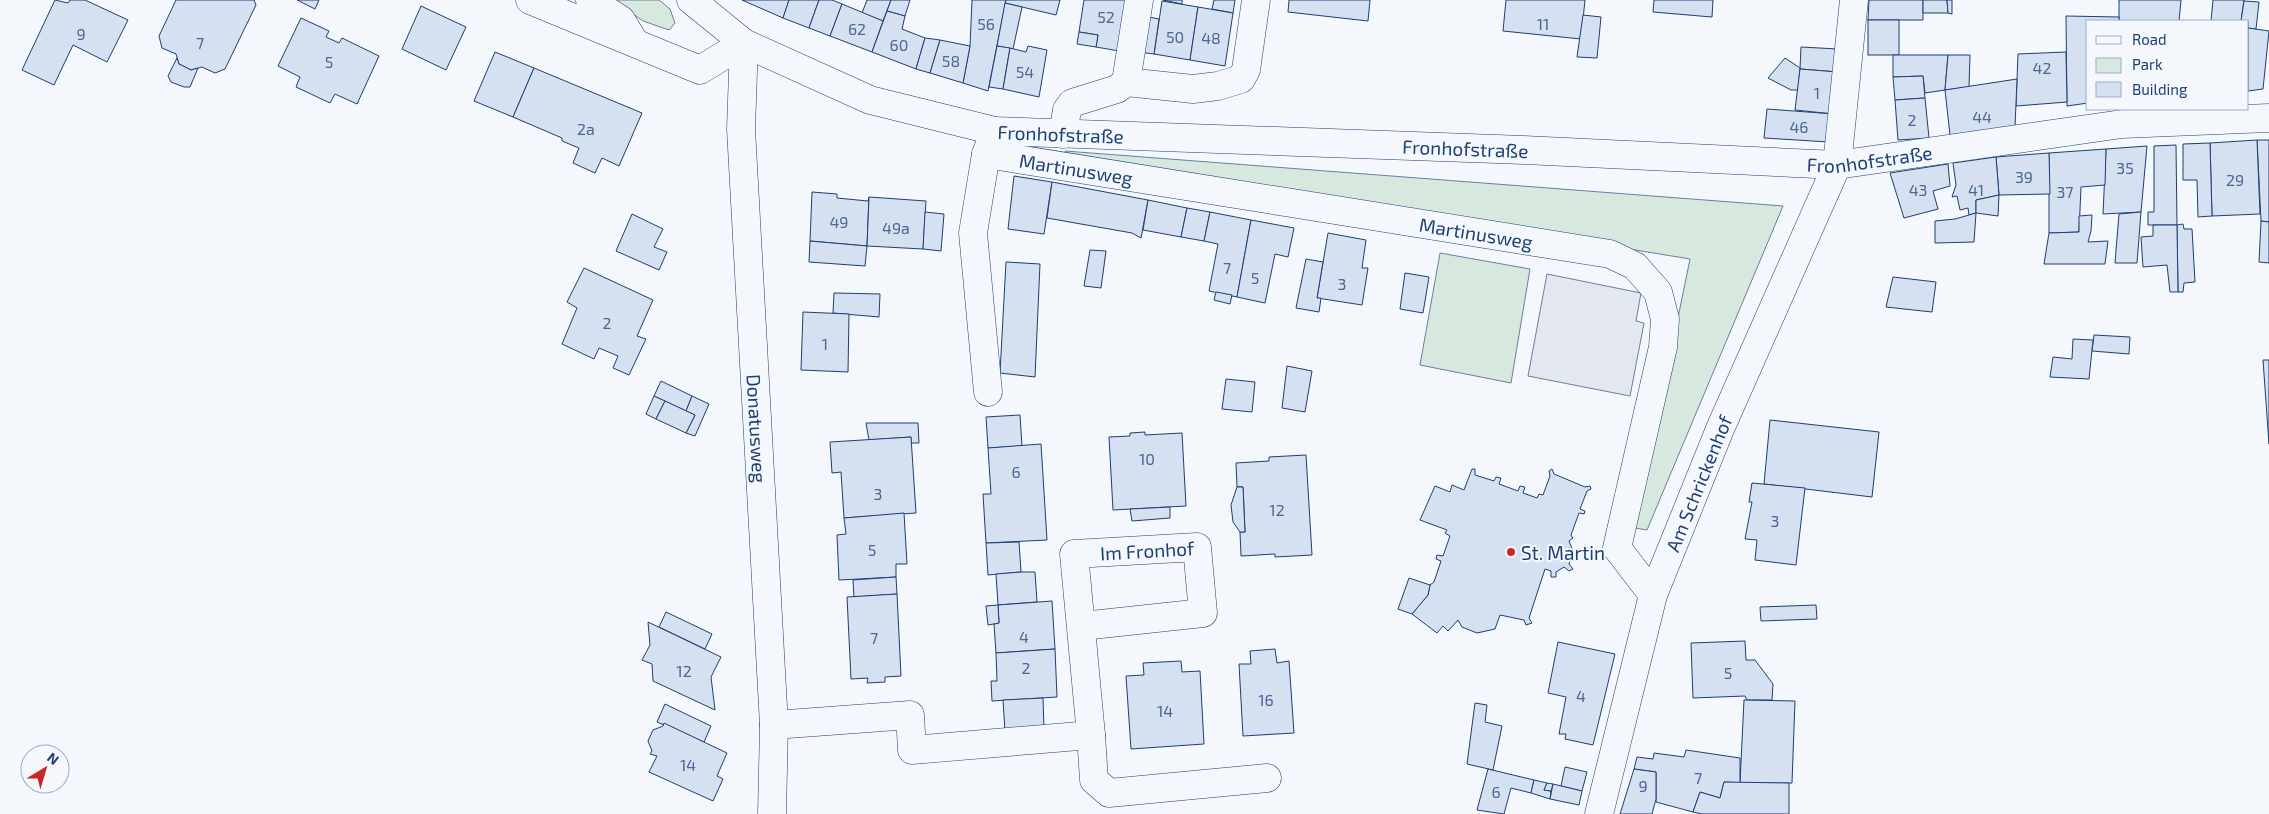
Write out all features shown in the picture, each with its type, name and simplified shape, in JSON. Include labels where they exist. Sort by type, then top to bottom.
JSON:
[{"type":"street","points":[[530,0],[700,70],[744,43]]},
{"type":"street","points":[[590,0],[621,20],[635,44]]},
{"type":"street","name":"Fronhofstraße","points":[[691,0],[744,43],[870,100],[991,142],[1063,134],[1524,150],[1837,165],[2122,124],[2269,118]]},
{"type":"street","points":[[1063,134],[1067,110],[1072,103],[1117,89],[1126,82],[1139,0]]},
{"type":"street","points":[[1126,82],[1193,89],[1218,86],[1241,79],[1246,70],[1256,0]]},
{"type":"street","name":"Am Schrickenhof","points":[[1599,814],[1653,595],[1720,429],[1837,165],[1854,0]]},
{"type":"street","name":"Donatusweg","points":[[744,43],[741,128],[774,725],[772,814]]},
{"type":"street","points":[[988,392],[972,232],[991,142]]},
{"type":"street","name":"Martinusweg","points":[[991,142],[1610,254],[1635,266],[1658,292],[1665,319],[1663,347],[1617,548],[1653,595]]},
{"type":"street","name":"Im Fronhof","points":[[1082,626],[1203,613],[1197,547],[1074,554],[1082,626],[1094,780],[1109,793],[1266,778]]},
{"type":"street","points":[[774,725],[910,715],[912,750],[1091,734]]},
{"type":"green space","points":[[614,0],[659,0],[670,9],[675,23],[669,30],[643,21]]},
{"type":"green space","points":[[1065,151],[1783,206],[1647,530],[1635,528],[1690,259],[1380,208],[1069,163]]},
{"type":"green space","points":[[1440,253],[1530,269],[1511,383],[1420,365]]},
{"type":"shaded area","points":[[1547,274],[1641,293],[1636,321],[1644,323],[1630,396],[1528,376]]},
{"type":"building","points":[[55,0],[68,3],[70,0],[85,0],[128,20],[107,62],[73,45],[54,85],[22,70]]},
{"type":"building","points":[[176,0],[254,0],[256,5],[225,69],[215,73],[202,67],[191,70],[179,64],[176,54],[162,48],[159,36]]},
{"type":"building","points":[[297,0],[319,0],[315,9]]},
{"type":"building","points":[[742,0],[789,0],[783,18]]},
{"type":"building","points":[[789,0],[819,0],[809,28],[783,18]]},
{"type":"building","points":[[819,0],[832,0],[842,4],[830,36],[809,28]]},
{"type":"building","points":[[867,0],[891,0],[883,21],[862,13]]},
{"type":"building","points":[[891,0],[910,0],[905,16],[887,11]]},
{"type":"building","points":[[972,0],[1006,0],[988,91],[963,83],[970,46]]},
{"type":"building","points":[[1006,0],[1060,0],[1056,15],[1005,3]]},
{"type":"building","points":[[1084,0],[1133,0],[1125,52],[1096,47],[1098,35],[1079,32]]},
{"type":"building","points":[[1163,0],[1182,0],[1182,4]]},
{"type":"building","points":[[1214,0],[1235,0],[1233,13],[1212,9]]},
{"type":"building","points":[[1289,0],[1370,0],[1368,21],[1288,12]]},
{"type":"building","points":[[1506,0],[1585,0],[1581,39],[1503,31]]},
{"type":"building","points":[[1654,0],[1713,0],[1712,17],[1653,12]]},
{"type":"building","points":[[1869,0],[1923,0],[1923,20],[1868,20]]},
{"type":"building","points":[[1923,0],[1947,0],[1948,13],[1923,13]]},
{"type":"building","points":[[1947,0],[1952,0],[1952,14],[1948,13]]},
{"type":"building","points":[[2119,0],[2181,0],[2179,20],[2119,20]]},
{"type":"building","points":[[2213,0],[2244,0],[2241,20],[2211,20]]},
{"type":"building","points":[[1162,1],[1198,7],[1190,60],[1154,54]]},
{"type":"building","points":[[2244,1],[2259,2],[2256,29],[2249,28],[2249,20],[2241,20]]},
{"type":"building","points":[[1005,3],[1022,7],[1013,49],[997,46]]},
{"type":"building","points":[[842,4],[883,21],[872,52],[830,36]]},
{"type":"building","points":[[421,6],[466,27],[446,70],[402,49]]},
{"type":"building","points":[[1198,7],[1233,13],[1225,66],[1190,60]]},
{"type":"building","points":[[887,11],[905,16],[902,29],[925,38],[916,69],[872,52]]},
{"type":"building","points":[[1583,15],[1601,17],[1597,58],[1577,57]]},
{"type":"building","points":[[1144,16],[1159,19],[1154,54],[1138,52]]},
{"type":"building","points":[[2066,16],[2119,17],[2119,20],[2086,20],[2086,103],[2067,106]]},
{"type":"building","points":[[301,18],[329,31],[326,37],[339,43],[342,38],[379,56],[357,104],[335,94],[330,103],[296,87],[300,77],[278,66]]},
{"type":"building","points":[[1868,20],[1899,20],[1899,55],[1868,55]]},
{"type":"building","points":[[2249,28],[2269,31],[2263,89],[2249,91]]},
{"type":"building","points":[[1079,32],[1098,35],[1096,47],[1077,44]]},
{"type":"building","points":[[925,38],[940,40],[930,73],[916,69]]},
{"type":"building","points":[[940,40],[970,46],[963,83],[930,73]]},
{"type":"building","points":[[997,46],[1010,48],[1003,89],[989,87]]},
{"type":"building","points":[[1028,46],[1047,50],[1039,97],[1003,89],[1010,48],[1026,52]]},
{"type":"building","points":[[1801,47],[1838,49],[1838,72],[1800,69]]},
{"type":"building","points":[[495,52],[534,68],[513,117],[474,101]]},
{"type":"building","points":[[2066,52],[2067,102],[2016,106],[2018,54]]},
{"type":"building","points":[[1893,55],[1948,55],[1945,90],[1925,93],[1923,76],[1893,77]]},
{"type":"building","points":[[1948,55],[1970,55],[1969,87],[1945,90]]},
{"type":"building","points":[[177,58],[179,64],[191,70],[198,68],[190,87],[184,87],[171,82],[168,76]]},
{"type":"building","points":[[1785,58],[1800,68],[1798,90],[1791,90],[1768,78]]},
{"type":"building","points":[[534,68],[642,113],[619,166],[602,158],[595,173],[573,163],[579,148],[562,141],[562,138],[513,117]]},
{"type":"building","points":[[1800,69],[1838,72],[1834,114],[1795,110]]},
{"type":"building","points":[[1923,76],[1925,98],[1895,100],[1893,77]]},
{"type":"building","points":[[2017,79],[2015,127],[1950,135],[1945,90]]},
{"type":"building","points":[[1925,98],[1929,138],[1898,140],[1895,100]]},
{"type":"building","points":[[1767,109],[1834,114],[1829,142],[1764,138]]},
{"type":"building","points":[[2257,140],[2269,140],[2269,222],[2261,221]]},
{"type":"building","points":[[2257,140],[2260,214],[2212,216],[2210,143]]},
{"type":"building","points":[[2210,143],[2212,216],[2198,217],[2197,180],[2183,180],[2183,144]]},
{"type":"building","points":[[2176,145],[2177,225],[2148,225],[2148,212],[2154,212],[2154,146]]},
{"type":"building","points":[[2147,146],[2141,212],[2103,214],[2106,149]]},
{"type":"building","points":[[2106,149],[2105,185],[2081,187],[2079,232],[2049,233],[2049,153]]},
{"type":"building","points":[[2049,153],[2050,194],[1999,195],[1996,157]]},
{"type":"building","points":[[1996,157],[1999,195],[1976,200],[1976,213],[1969,215],[1968,208],[1960,210],[1957,196],[1952,197],[1956,185],[1953,163]]},
{"type":"building","points":[[1948,164],[1950,186],[1933,191],[1938,209],[1904,218],[1890,173]]},
{"type":"building","points":[[1014,176],[1052,182],[1044,234],[1008,229]]},
{"type":"building","points":[[1052,182],[1148,200],[1141,238],[1132,233],[1047,218]]},
{"type":"building","points":[[812,192],[837,194],[837,198],[868,201],[869,197],[867,246],[810,241]]},
{"type":"building","points":[[1999,195],[1998,216],[1976,213],[1976,200]]},
{"type":"building","points":[[869,197],[926,201],[923,249],[867,246]]},
{"type":"building","points":[[1148,200],[1187,208],[1181,237],[1143,230]]},
{"type":"building","points":[[1187,208],[1210,212],[1204,241],[1181,237]]},
{"type":"building","points":[[925,212],[944,214],[941,251],[923,249]]},
{"type":"building","points":[[1210,212],[1251,220],[1237,297],[1209,291],[1218,244],[1204,241]]},
{"type":"building","points":[[2141,212],[2137,263],[2115,263],[2119,214]]},
{"type":"building","points":[[1976,213],[1974,242],[1935,243],[1935,221],[1955,219]]},
{"type":"building","points":[[632,214],[663,229],[654,247],[667,252],[659,270],[616,251]]},
{"type":"building","points":[[2092,215],[2088,242],[2108,241],[2105,264],[2044,264],[2049,233],[2079,232],[2079,216]]},
{"type":"building","points":[[1251,220],[1294,228],[1288,257],[1275,254],[1265,303],[1237,297]]},
{"type":"building","points":[[2261,221],[2269,222],[2269,263],[2259,262]]},
{"type":"building","points":[[2183,224],[2184,229],[2192,229],[2195,282],[2184,283],[2183,292],[2178,292],[2177,225]]},
{"type":"building","points":[[2153,225],[2177,225],[2178,292],[2170,292],[2167,265],[2143,267],[2141,237],[2153,236]]},
{"type":"building","points":[[1328,233],[1366,240],[1362,268],[1368,268],[1362,305],[1317,298]]},
{"type":"building","points":[[810,241],[867,246],[865,266],[809,262]]},
{"type":"building","points":[[1090,250],[1106,251],[1101,288],[1084,286]]},
{"type":"building","points":[[1306,259],[1323,262],[1317,298],[1321,298],[1319,312],[1296,308]]},
{"type":"building","points":[[1006,262],[1040,264],[1035,377],[1000,373]]},
{"type":"building","points":[[584,268],[653,300],[637,336],[646,339],[629,375],[613,368],[618,356],[599,348],[594,359],[562,344],[577,308],[567,302]]},
{"type":"building","points":[[1405,273],[1429,277],[1423,313],[1400,309]]},
{"type":"building","points":[[1893,277],[1936,282],[1932,312],[1886,307]]},
{"type":"building","points":[[1216,292],[1232,295],[1230,304],[1214,300]]},
{"type":"building","points":[[834,293],[880,294],[879,317],[833,313]]},
{"type":"building","points":[[803,312],[849,314],[848,372],[801,370]]},
{"type":"building","points":[[2094,335],[2130,337],[2129,354],[2092,351]]},
{"type":"building","points":[[2073,339],[2093,340],[2089,379],[2050,377],[2053,357],[2072,359]]},
{"type":"building","points":[[2263,360],[2269,360],[2269,444]]},
{"type":"building","points":[[1287,366],[1312,371],[1305,412],[1282,408]]},
{"type":"building","points":[[1226,379],[1255,382],[1252,412],[1222,409]]},
{"type":"building","points":[[661,381],[692,396],[686,411],[654,396]]},
{"type":"building","points":[[654,396],[665,401],[656,419],[646,414]]},
{"type":"building","points":[[692,396],[709,404],[695,436],[686,433],[695,415],[686,411]]},
{"type":"building","points":[[665,401],[695,415],[686,433],[656,419]]},
{"type":"building","points":[[1020,415],[1022,446],[988,448],[986,417]]},
{"type":"building","points":[[1770,420],[1879,432],[1872,497],[1764,484]]},
{"type":"building","points":[[866,423],[918,423],[919,443],[911,443],[911,437],[869,440]]},
{"type":"building","points":[[1145,432],[1145,435],[1182,433],[1186,506],[1113,510],[1109,437],[1130,436],[1130,433]]},
{"type":"building","points":[[911,437],[916,513],[844,518],[841,472],[832,473],[830,442]]},
{"type":"building","points":[[1041,444],[1047,540],[986,543],[983,494],[991,494],[988,448]]},
{"type":"building","points":[[1306,455],[1312,555],[1275,557],[1275,554],[1241,556],[1240,532],[1245,532],[1243,487],[1237,487],[1236,463],[1269,461],[1269,457]]},
{"type":"building","name":"St. Martin","points":[[1472,469],[1475,469],[1475,475],[1494,481],[1496,477],[1501,478],[1499,484],[1518,491],[1520,486],[1525,487],[1523,493],[1537,498],[1539,494],[1543,495],[1550,476],[1549,471],[1552,469],[1554,474],[1585,487],[1590,486],[1591,489],[1587,491],[1580,509],[1585,511],[1584,514],[1579,513],[1571,535],[1573,538],[1569,541],[1573,551],[1578,550],[1578,554],[1573,554],[1569,564],[1573,569],[1569,571],[1564,567],[1556,572],[1556,577],[1551,577],[1551,571],[1545,569],[1529,618],[1532,623],[1526,625],[1524,620],[1500,615],[1495,629],[1477,633],[1462,627],[1458,620],[1448,631],[1443,626],[1437,633],[1412,614],[1428,595],[1430,585],[1434,582],[1441,561],[1436,559],[1437,555],[1443,556],[1450,536],[1445,533],[1447,530],[1420,520],[1435,486],[1450,492],[1452,485],[1464,490]]},
{"type":"building","points":[[1752,483],[1805,488],[1796,565],[1755,560],[1757,540],[1745,539],[1752,502],[1749,502]]},
{"type":"building","points":[[1237,487],[1243,487],[1245,532],[1240,532],[1233,522],[1231,505]]},
{"type":"building","points":[[1170,507],[1170,518],[1132,521],[1130,509]]},
{"type":"building","points":[[904,513],[907,564],[896,564],[896,577],[839,580],[837,535],[846,534],[844,518]]},
{"type":"building","points":[[1019,542],[1021,572],[988,575],[986,543]]},
{"type":"building","points":[[1035,572],[1037,602],[998,605],[996,574]]},
{"type":"building","points":[[896,577],[897,594],[854,597],[853,580]]},
{"type":"building","points":[[1409,578],[1430,585],[1428,595],[1412,614],[1398,609]]},
{"type":"building","points":[[897,594],[901,676],[885,677],[885,682],[867,683],[868,678],[851,679],[847,597]]},
{"type":"building","points":[[1052,601],[1055,649],[996,653],[994,624],[999,623],[998,605]]},
{"type":"building","points":[[998,605],[999,623],[988,625],[986,606]]},
{"type":"building","points":[[1816,605],[1817,619],[1761,621],[1760,607]]},
{"type":"building","points":[[666,612],[712,634],[705,649],[659,627]]},
{"type":"building","points":[[648,622],[721,657],[711,677],[715,710],[653,681],[652,664],[642,660],[650,645]]},
{"type":"building","points":[[1745,641],[1746,660],[1755,660],[1773,684],[1772,700],[1747,700],[1745,696],[1693,698],[1691,643]]},
{"type":"building","points":[[1558,642],[1615,654],[1593,745],[1565,739],[1566,734],[1559,734],[1566,697],[1548,693]]},
{"type":"building","points":[[1055,649],[1057,697],[992,701],[991,681],[997,681],[996,653]]},
{"type":"building","points":[[1275,649],[1277,663],[1289,661],[1294,733],[1243,736],[1239,664],[1251,664],[1250,651]]},
{"type":"building","points":[[1181,661],[1182,672],[1200,671],[1204,744],[1131,749],[1126,676],[1144,675],[1143,663]]},
{"type":"building","points":[[1043,698],[1044,729],[1005,731],[1003,700]]},
{"type":"building","points":[[1744,700],[1795,701],[1792,783],[1740,783]]},
{"type":"building","points":[[1475,703],[1487,705],[1485,722],[1502,726],[1493,770],[1467,764]]},
{"type":"building","points":[[665,704],[711,726],[704,742],[657,722]]},
{"type":"building","points":[[664,723],[727,753],[717,776],[723,779],[713,801],[649,772],[657,756],[650,754],[652,751],[648,741],[653,730],[663,726]]},
{"type":"building","points":[[1686,750],[1740,758],[1740,783],[1724,782],[1720,798],[1700,792],[1693,812],[1656,802],[1656,772],[1634,769],[1637,757],[1653,759],[1654,753],[1684,757]]},
{"type":"building","points":[[1565,767],[1587,772],[1582,791],[1561,786]]},
{"type":"building","points":[[1488,769],[1534,780],[1531,793],[1511,788],[1504,814],[1477,810]]},
{"type":"building","points":[[1634,769],[1656,772],[1656,799],[1652,814],[1620,814]]},
{"type":"building","points":[[1534,780],[1547,783],[1544,790],[1551,791],[1550,799],[1531,793]]},
{"type":"building","points":[[1724,782],[1789,783],[1789,814],[1702,814],[1693,812],[1700,792],[1720,798]]},
{"type":"building","points":[[1547,783],[1553,784],[1551,791],[1544,790]]},
{"type":"building","points":[[1553,784],[1582,791],[1579,805],[1550,799]]},
{"type":"place","name":"St. Martin","points":[[1511,552]]}]
